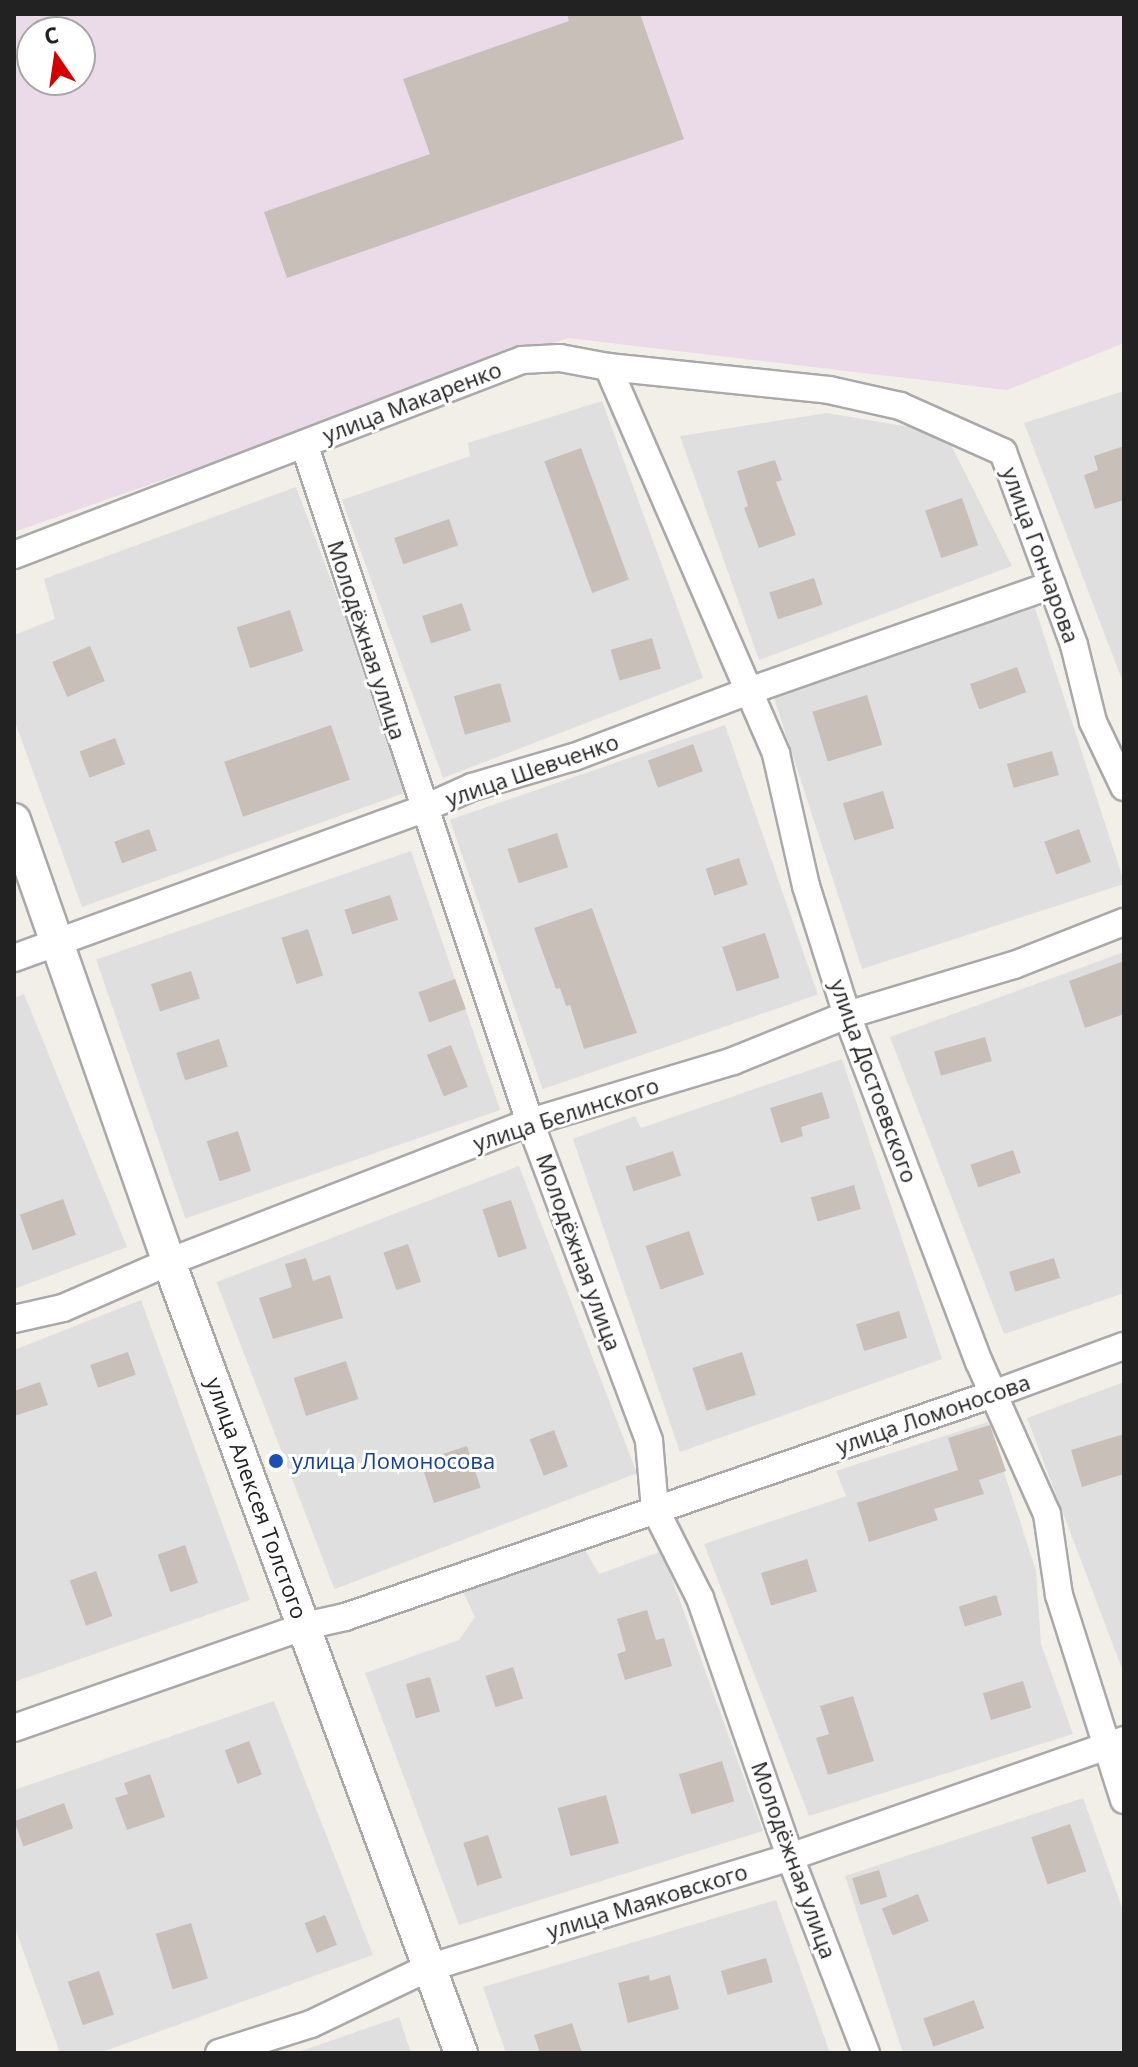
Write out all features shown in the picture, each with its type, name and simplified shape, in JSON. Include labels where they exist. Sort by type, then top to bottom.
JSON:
[{"type":"street","name":"улица Макаренко","points":[[14,555],[522,360],[560,358],[608,367],[829,390]]},
{"type":"street","name":"улица Достоевского","points":[[608,367],[776,754],[806,886],[847,1015],[979,1362],[996,1393],[1047,1514],[1059,1595],[1115,1744],[1124,1800]]},
{"type":"street","name":"улица Гончарова","points":[[829,390],[900,406],[1003,452],[1074,645],[1093,722],[1124,787]]},
{"type":"street","name":"Молодёжная улица","points":[[304,444],[423,809],[530,1122],[649,1441],[655,1509],[700,1598],[790,1857],[866,2053]]},
{"type":"street","name":"улица Шевченко","points":[[14,958],[423,809],[472,787],[574,757],[749,691],[1052,585]]},
{"type":"street","name":"улица Алексея Толстого","points":[[14,820],[169,1262],[461,2053]]},
{"type":"street","name":"улица Белинского","points":[[14,1319],[63,1308],[169,1262],[530,1122],[733,1061],[847,1015],[1014,965],[1124,922]]},
{"type":"street","name":"улица Ломоносова","points":[[14,1728],[305,1626],[345,1617],[996,1393],[1124,1346]]},
{"type":"street","name":"улица Маяковского","points":[[219,2053],[311,2024],[428,1968],[790,1857],[1115,1744]]},
{"type":"shaded area","points":[[14,14],[1124,14],[1124,343],[1007,390],[568,338],[14,532]]},
{"type":"shaded area","points":[[1124,391],[1124,685],[1024,423]]},
{"type":"shaded area","points":[[602,401],[703,678],[443,778],[342,500],[470,456],[468,443]]},
{"type":"shaded area","points":[[827,413],[945,433],[1012,566],[759,660],[680,436]]},
{"type":"shaded area","points":[[296,487],[410,791],[82,907],[14,719],[14,635],[55,619],[44,579]]},
{"type":"shaded area","points":[[1035,608],[1124,884],[862,969],[773,693]]},
{"type":"shaded area","points":[[725,725],[818,994],[543,1089],[450,820]]},
{"type":"shaded area","points":[[411,851],[500,1110],[185,1218],[96,959]]},
{"type":"shaded area","points":[[1124,952],[1124,1293],[1004,1334],[890,1037]]},
{"type":"shaded area","points":[[24,994],[127,1247],[14,1289],[14,998]]},
{"type":"shaded area","points":[[842,1059],[942,1359],[680,1452],[573,1139],[635,1116],[641,1128]]},
{"type":"shaded area","points":[[519,1166],[637,1473],[334,1589],[217,1282]]},
{"type":"shaded area","points":[[141,1300],[250,1600],[14,1682],[14,1350]]},
{"type":"shaded area","points":[[1124,1382],[1124,1674],[1027,1418]]},
{"type":"shaded area","points":[[988,1422],[1036,1571],[1041,1644],[1073,1734],[809,1816],[704,1544],[846,1496],[836,1471]]},
{"type":"shaded area","points":[[585,1550],[599,1574],[662,1551],[763,1831],[459,1925],[365,1673],[459,1640],[475,1617],[463,1592]]},
{"type":"shaded area","points":[[274,1701],[373,1955],[99,2053],[60,2053],[14,1925],[14,1790]]},
{"type":"shaded area","points":[[1083,1798],[1124,1913],[1124,2053],[903,2053],[845,1876]]},
{"type":"shaded area","points":[[776,1900],[830,2053],[506,2053],[483,1987]]},
{"type":"shaded area","points":[[399,2017],[411,2053],[296,2053]]},
{"type":"building","points":[[567,14],[640,14],[684,139],[287,278],[264,212],[430,154],[403,79],[569,21]]},
{"type":"building","points":[[1124,446],[1124,500],[1095,509],[1084,475],[1098,470],[1094,456]]},
{"type":"building","points":[[581,448],[629,580],[592,593],[544,461]]},
{"type":"building","points":[[775,460],[782,480],[776,482],[796,535],[759,548],[744,508],[748,506],[737,471]]},
{"type":"building","points":[[962,498],[978,545],[941,558],[925,511]]},
{"type":"building","points":[[449,519],[458,545],[403,564],[394,538]]},
{"type":"building","points":[[814,578],[823,605],[778,619],[769,593]]},
{"type":"building","points":[[462,603],[471,631],[431,644],[422,616]]},
{"type":"building","points":[[290,610],[303,651],[250,668],[237,627]]},
{"type":"building","points":[[652,638],[661,669],[619,681],[611,650]]},
{"type":"building","points":[[90,646],[105,681],[67,697],[52,662]]},
{"type":"building","points":[[1017,667],[1026,692],[979,709],[970,684]]},
{"type":"building","points":[[500,683],[511,721],[465,735],[454,696]]},
{"type":"building","points":[[867,695],[882,745],[828,761],[812,712]]},
{"type":"building","points":[[331,725],[350,780],[243,817],[224,762]]},
{"type":"building","points":[[115,738],[125,764],[90,778],[80,752]]},
{"type":"building","points":[[693,744],[703,771],[658,788],[648,760]]},
{"type":"building","points":[[1052,751],[1059,775],[1014,788],[1007,764]]},
{"type":"building","points":[[883,791],[894,828],[854,841],[843,803]]},
{"type":"building","points":[[149,829],[157,851],[122,863],[114,842]]},
{"type":"building","points":[[1079,829],[1091,862],[1056,875],[1044,842]]},
{"type":"building","points":[[557,833],[568,867],[519,883],[508,849]]},
{"type":"building","points":[[739,858],[748,885],[714,895],[706,869]]},
{"type":"building","points":[[390,895],[398,920],[352,935],[344,910]]},
{"type":"building","points":[[592,908],[637,1033],[584,1049],[570,1005],[566,1006],[560,988],[556,989],[534,928]]},
{"type":"building","points":[[308,929],[323,976],[297,984],[281,938]]},
{"type":"building","points":[[765,933],[780,978],[737,992],[722,947]]},
{"type":"building","points":[[1124,961],[1124,1014],[1085,1028],[1069,981]]},
{"type":"building","points":[[191,971],[200,999],[160,1012],[151,984]]},
{"type":"building","points":[[455,979],[466,1009],[429,1022],[418,992]]},
{"type":"building","points":[[985,1037],[992,1061],[941,1076],[934,1052]]},
{"type":"building","points":[[219,1039],[228,1067],[185,1080],[176,1053]]},
{"type":"building","points":[[451,1045],[468,1087],[444,1096],[427,1055]]},
{"type":"building","points":[[822,1092],[830,1118],[801,1127],[803,1136],[781,1143],[770,1108]]},
{"type":"building","points":[[238,1131],[251,1171],[220,1181],[207,1141]]},
{"type":"building","points":[[1013,1150],[1021,1173],[978,1187],[970,1165]]},
{"type":"building","points":[[673,1151],[681,1176],[633,1191],[625,1166]]},
{"type":"building","points":[[854,1185],[861,1209],[818,1221],[811,1197]]},
{"type":"building","points":[[63,1199],[76,1235],[33,1250],[20,1215]]},
{"type":"building","points":[[511,1200],[527,1249],[498,1258],[482,1209]]},
{"type":"building","points":[[689,1231],[704,1274],[660,1289],[646,1246]]},
{"type":"building","points":[[408,1244],[421,1282],[396,1290],[383,1252]]},
{"type":"building","points":[[306,1258],[313,1281],[330,1275],[343,1318],[273,1339],[259,1298],[292,1287],[285,1264]]},
{"type":"building","points":[[1054,1258],[1060,1278],[1015,1292],[1009,1272]]},
{"type":"building","points":[[899,1311],[907,1338],[864,1351],[856,1324]]},
{"type":"building","points":[[128,1352],[136,1375],[98,1388],[90,1365]]},
{"type":"building","points":[[742,1352],[756,1395],[706,1411],[693,1368]]},
{"type":"building","points":[[346,1361],[358,1399],[306,1416],[294,1378]]},
{"type":"building","points":[[40,1382],[48,1405],[14,1416],[14,1391]]},
{"type":"building","points":[[990,1425],[1006,1471],[979,1480],[984,1494],[934,1509],[938,1520],[869,1542],[857,1503],[958,1470],[948,1438]]},
{"type":"building","points":[[554,1430],[568,1466],[544,1476],[530,1439]]},
{"type":"building","points":[[1124,1434],[1124,1474],[1082,1487],[1071,1450]]},
{"type":"building","points":[[467,1446],[481,1488],[434,1503],[420,1461]]},
{"type":"building","points":[[185,1545],[198,1583],[171,1592],[158,1554]]},
{"type":"building","points":[[807,1559],[817,1592],[771,1606],[761,1573]]},
{"type":"building","points":[[96,1571],[112,1616],[86,1626],[70,1581]]},
{"type":"building","points":[[996,1595],[1002,1615],[965,1626],[959,1606]]},
{"type":"building","points":[[647,1610],[656,1640],[664,1638],[672,1666],[625,1680],[617,1654],[626,1651],[617,1619]]},
{"type":"building","points":[[513,1667],[523,1698],[496,1707],[485,1676]]},
{"type":"building","points":[[430,1677],[440,1712],[416,1718],[406,1684]]},
{"type":"building","points":[[1023,1681],[1031,1708],[991,1720],[983,1693]]},
{"type":"building","points":[[853,1696],[874,1761],[828,1775],[816,1738],[829,1734],[820,1706]]},
{"type":"building","points":[[249,1741],[262,1775],[238,1784],[225,1750]]},
{"type":"building","points":[[722,1761],[734,1801],[691,1814],[679,1774]]},
{"type":"building","points":[[150,1774],[165,1817],[127,1830],[115,1798],[128,1794],[124,1783]]},
{"type":"building","points":[[606,1795],[619,1843],[571,1856],[558,1808]]},
{"type":"building","points":[[64,1803],[73,1828],[23,1846],[14,1821]]},
{"type":"building","points":[[1070,1824],[1086,1871],[1048,1885],[1031,1837]]},
{"type":"building","points":[[488,1835],[502,1878],[477,1886],[463,1843]]},
{"type":"building","points":[[879,1870],[887,1897],[860,1905],[852,1878]]},
{"type":"building","points":[[918,1894],[929,1921],[893,1935],[882,1909]]},
{"type":"building","points":[[325,1915],[337,1945],[317,1953],[305,1923]]},
{"type":"building","points":[[191,1923],[208,1978],[173,1989],[156,1934]]},
{"type":"building","points":[[766,1958],[773,1982],[728,1995],[721,1971]]},
{"type":"building","points":[[99,1971],[114,2014],[83,2025],[68,1982]]},
{"type":"building","points":[[649,1975],[650,1981],[670,1975],[679,2009],[628,2023],[618,1983]]},
{"type":"building","points":[[974,2000],[984,2028],[934,2047],[923,2018]]},
{"type":"building","points":[[572,2023],[582,2053],[540,2053],[534,2035]]},
{"type":"place","name":"улица Ломоносова","points":[[276,1461]]}]
